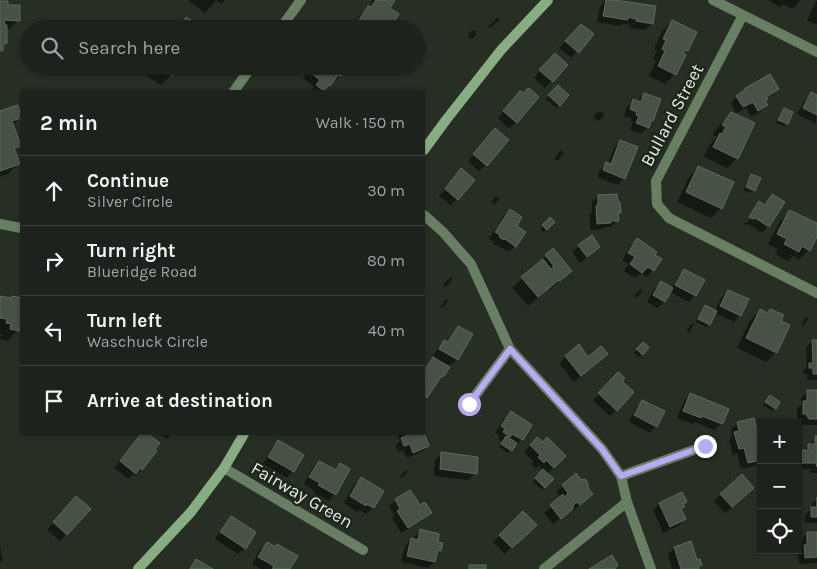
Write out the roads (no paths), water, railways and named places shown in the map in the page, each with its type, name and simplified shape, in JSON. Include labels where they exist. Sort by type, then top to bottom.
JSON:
[{"type":"street","points":[[287,20],[301,0]]},
{"type":"street","points":[[425,149],[501,50],[548,0]]},
{"type":"street","points":[[713,0],[817,52]]},
{"type":"street","name":"Bullard Street","points":[[744,14],[656,181],[657,204],[669,218],[817,292]]},
{"type":"street","points":[[235,90],[246,75]]},
{"type":"street","points":[[425,216],[443,232],[471,264],[510,349],[602,449],[621,476],[627,502],[651,569]]},
{"type":"street","points":[[0,224],[20,228]]},
{"type":"street","points":[[469,404],[510,349]]},
{"type":"street","points":[[138,569],[191,512],[224,468],[243,435]]},
{"type":"street","points":[[621,476],[705,446]]},
{"type":"street","name":"Fairway Green","points":[[224,468],[363,550]]},
{"type":"street","points":[[544,569],[627,502]]}]
